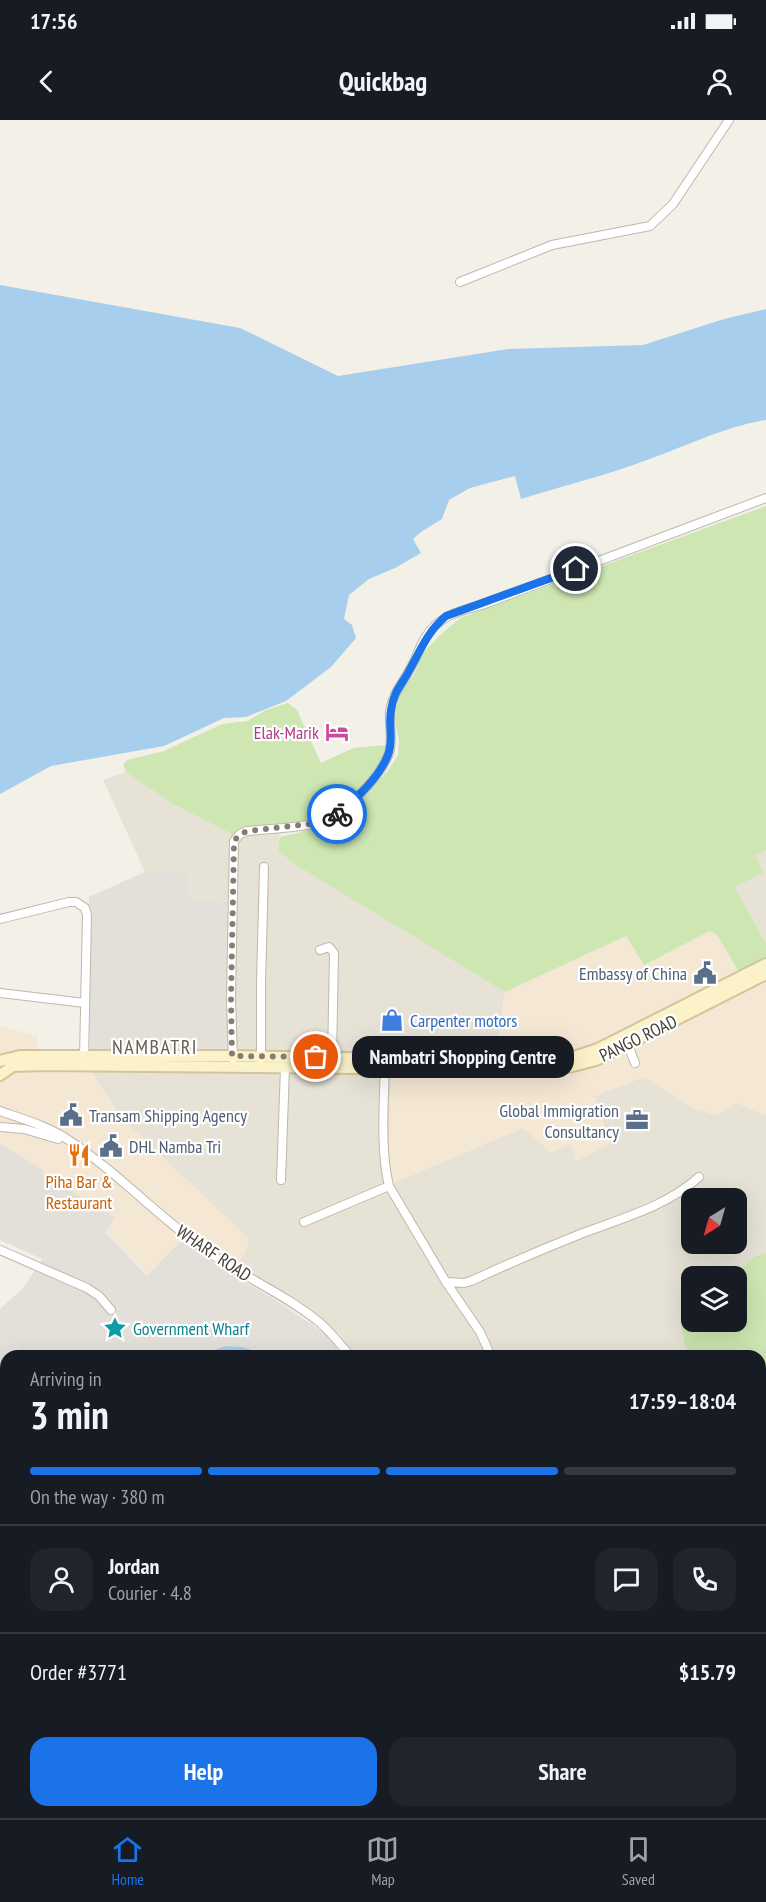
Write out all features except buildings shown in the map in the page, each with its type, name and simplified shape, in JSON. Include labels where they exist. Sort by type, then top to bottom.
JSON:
[{"type":"street","points":[[460,282],[552,245],[650,226],[673,204],[729,120]]},
{"type":"street","points":[[233,1061],[231,999],[234,841],[240,834],[248,831],[318,823],[337,815],[353,801],[388,755],[391,742],[390,712],[395,691],[409,672],[425,638],[435,625],[446,616],[482,605],[766,498]]},
{"type":"street","points":[[261,1061],[264,867]]},
{"type":"street","points":[[0,919],[69,902],[82,904],[87,911],[84,1061]]},
{"type":"street","points":[[320,950],[329,947],[334,953],[332,1062]]},
{"type":"street","name":"PANGO ROAD","points":[[0,1061],[20,1056],[130,1065],[261,1061],[569,1067],[596,1060],[626,1040],[766,964]]},
{"type":"street","name":"PANGO ROAD","points":[[626,1040],[766,974]]},
{"type":"street","points":[[0,993],[86,1003]]},
{"type":"street","points":[[626,1040],[635,1063]]},
{"type":"street","name":"PANGO ROAD","points":[[0,1075],[13,1066],[84,1061]]},
{"type":"street","name":"PANGO ROAD","points":[[261,1061],[285,1067],[332,1062]]},
{"type":"street","points":[[385,1064],[386,1163],[389,1186],[446,1282],[480,1332],[488,1350]]},
{"type":"street","points":[[281,1180],[285,1067]]},
{"type":"street","name":"WHARF ROAD","points":[[0,1111],[47,1128],[79,1148],[174,1227],[211,1254],[312,1317],[333,1335],[345,1350]]},
{"type":"street","name":"WHARF ROAD","points":[[0,1127],[24,1129],[47,1135],[79,1148]]},
{"type":"street","points":[[446,1282],[471,1281],[655,1205],[680,1192],[699,1177]]},
{"type":"street","points":[[304,1222],[389,1186]]},
{"type":"street","points":[[0,1250],[87,1288],[99,1296],[111,1310]]},
{"type":"shaded area","points":[[126,772],[173,804],[234,834],[275,825],[280,837],[278,850],[294,864],[505,992],[493,1072],[393,1183],[523,1128],[551,1152],[571,1144],[576,1160],[594,1096],[644,1077],[694,1108],[717,1115],[737,1103],[766,1115],[766,1253],[753,1257],[744,1266],[681,1266],[681,1332],[686,1350],[349,1350],[341,1336],[319,1316],[236,1265],[246,1252],[122,1118],[90,1071],[228,1070],[188,901],[188,869],[145,872],[103,780]]},
{"type":"shaded area","points":[[766,850],[766,943],[724,870]]},
{"type":"shaded area","points":[[188,869],[188,901],[230,902],[228,1070],[90,1071],[89,897],[145,872]]},
{"type":"shaded area","points":[[710,931],[717,935],[740,974],[766,973],[766,1115],[737,1103],[717,1115],[711,1114],[694,1108],[644,1077],[594,1096],[611,1143],[577,1161],[571,1144],[551,1152],[523,1128],[393,1183],[389,1152],[391,1071],[493,1072],[505,992],[626,936],[644,965]]},
{"type":"shaded area","points":[[0,1026],[38,1036],[34,1069],[90,1071],[122,1118],[249,1239],[246,1252],[236,1265],[189,1233],[148,1276],[105,1232],[115,1217],[42,1173],[43,1170],[0,1144]]},
{"type":"shaded area","points":[[0,1144],[44,1170],[42,1173],[115,1217],[105,1232],[147,1276],[183,1239],[207,1259],[274,1299],[324,1333],[338,1350],[252,1350],[225,1346],[215,1350],[0,1350],[0,1309],[23,1288],[42,1259],[0,1240]]},
{"type":"green space","points":[[766,506],[766,850],[725,870],[732,882],[726,870],[755,856],[763,873],[734,887],[766,943],[766,960],[740,974],[717,935],[710,931],[644,965],[626,936],[505,992],[294,864],[278,850],[280,837],[318,828],[339,818],[387,772],[398,755],[399,741],[394,716],[401,692],[415,673],[423,653],[460,618]]},
{"type":"green space","points":[[288,703],[297,710],[321,763],[353,748],[386,745],[388,752],[367,783],[347,802],[326,816],[311,821],[252,828],[234,835],[173,804],[126,772],[123,765],[127,760],[164,751],[222,724],[248,721],[266,710]]},
{"type":"green space","points":[[766,1253],[766,1350],[686,1350],[682,1332],[747,1332],[747,1266],[744,1266],[753,1257]]},
{"type":"water","points":[[0,285],[240,328],[338,376],[508,349],[643,345],[724,319],[766,309],[766,420],[735,427],[659,456],[521,499],[515,476],[470,488],[449,500],[442,519],[413,539],[421,553],[369,579],[349,595],[344,619],[352,625],[356,638],[331,667],[286,701],[246,717],[224,718],[164,746],[51,766],[0,794]]},
{"type":"water","points":[[225,1346],[252,1350],[215,1350]]},
{"type":"way so far","points":[[316,1057],[232,1056],[234,841],[240,834],[248,831],[318,823],[337,814]]},
{"type":"place","name":"Elak-Marik","points":[[337,732]]},
{"type":"place","name":"Embassy of China","points":[[705,973]]},
{"type":"place","name":"Carpenter motors","points":[[392,1020]]},
{"type":"place","name":"Nambatri Shopping Centre","points":[[316,1057]]},
{"type":"place","name":"Transam Shipping Agency","points":[[71,1115]]},
{"type":"place","name":"Global Immigration Consultancy","points":[[637,1120]]},
{"type":"place","name":"DHL Namba Tri","points":[[111,1146]]},
{"type":"place","name":"Piha Bar & Restaurant","points":[[79,1155]]},
{"type":"place","name":"Government Wharf","points":[[115,1328]]},
{"type":"district","name":"NAMBATRI","points":[[155,1047]]},
{"type":"route","points":[[337,814],[368,784],[388,755],[391,742],[390,712],[395,691],[409,672],[425,638],[435,625],[446,616],[482,605],[576,569]]}]
